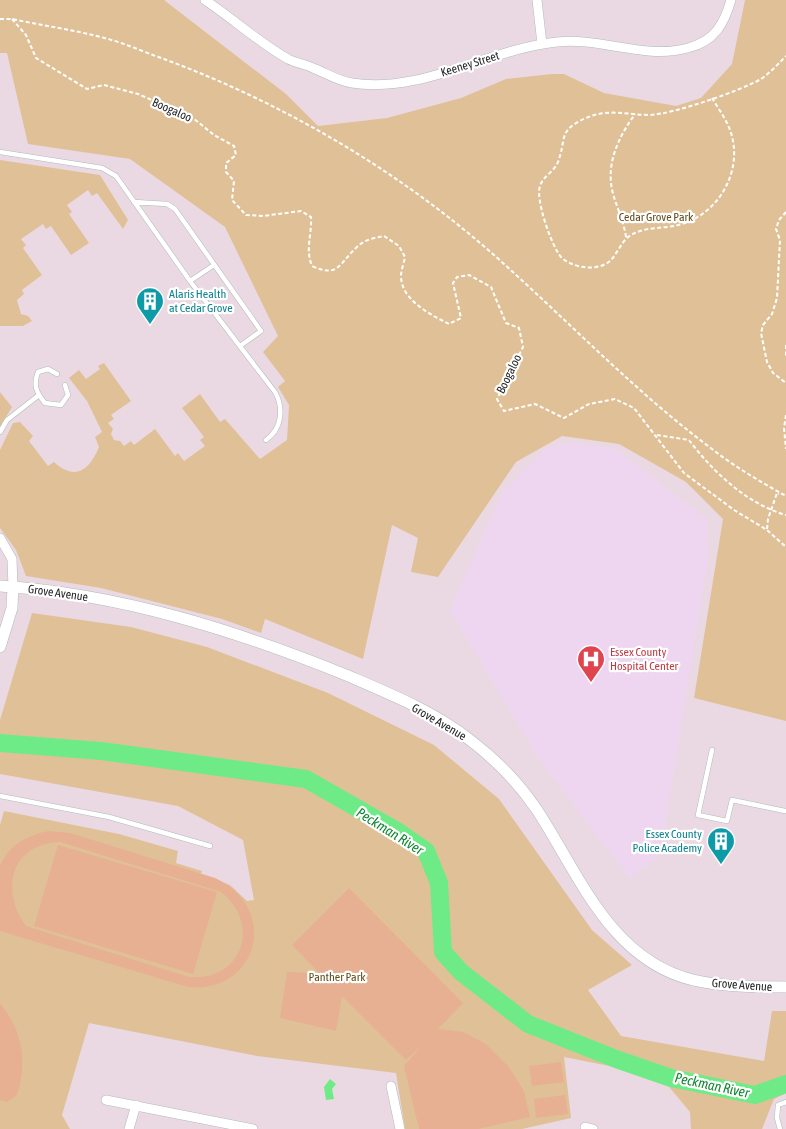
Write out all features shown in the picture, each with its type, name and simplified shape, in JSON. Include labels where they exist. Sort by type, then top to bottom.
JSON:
[{"type":"street","name":"Keeney Street","points":[[205,0],[289,60],[352,83],[390,85],[416,80],[542,44],[573,40],[648,52],[689,48],[716,32],[724,22],[731,0]]},
{"type":"street","points":[[538,0],[542,44]]},
{"type":"street","points":[[0,538],[12,559],[13,587],[12,608],[0,647]]},
{"type":"street","name":"Grove Avenue","points":[[0,586],[72,594],[132,606],[264,643],[366,683],[425,712],[469,739],[498,764],[522,790],[597,909],[625,941],[660,966],[692,979],[715,984],[786,987]]},
{"type":"street","points":[[391,1086],[400,1129]]},
{"type":"street","points":[[106,1100],[253,1129]]},
{"type":"street","points":[[130,1129],[136,1105]]},
{"type":"lane","points":[[0,152],[102,168],[116,176],[190,281],[280,402],[281,414],[274,434],[266,440]]},
{"type":"lane","points":[[134,202],[167,204],[175,209],[261,331],[240,346]]},
{"type":"lane","points":[[190,281],[214,264]]},
{"type":"lane","points":[[57,374],[48,369],[38,372],[35,380],[39,395],[45,403],[60,405],[68,395],[65,385]]},
{"type":"lane","points":[[0,432],[7,420],[39,395]]},
{"type":"lane","points":[[712,750],[698,815],[727,821],[732,800],[786,811]]},
{"type":"lane","points":[[0,796],[109,817],[210,846]]},
{"type":"lane","points":[[780,1129],[776,1118],[778,1105],[786,1102]]},
{"type":"path","points":[[0,18],[108,39],[181,66],[230,85],[290,115],[363,158],[431,203],[504,263],[584,340],[711,449],[786,497]]},
{"type":"path","name":"Boogaloo","points":[[12,19],[26,35],[36,58],[87,89],[104,85],[138,94],[193,118],[214,135],[234,146],[236,155],[226,163],[226,172],[234,182],[232,200],[246,215],[264,216],[301,211],[311,217],[312,232],[307,247],[312,266],[324,271],[337,268],[355,248],[370,238],[384,236],[399,246],[405,257],[401,276],[405,290],[416,304],[449,324],[461,318],[453,283],[457,276],[469,275],[491,287],[506,323],[519,328],[523,347],[497,399],[504,411],[535,404],[564,418],[589,404],[615,399],[634,408],[684,473],[734,510],[767,530],[786,547]]},
{"type":"path","points":[[712,98],[728,125],[734,144],[732,172],[722,194],[704,212],[689,222],[673,226],[642,229],[626,238],[608,263],[596,267],[578,267],[556,251],[538,192],[541,184],[558,164],[562,140],[565,133],[572,126],[599,113],[622,111],[636,114],[666,113],[712,98],[758,80],[786,56]]},
{"type":"path","points":[[626,238],[612,189],[610,171],[618,140],[636,114]]},
{"type":"path","points":[[786,212],[779,220],[776,229],[780,240],[777,298],[772,314],[764,325],[762,333],[767,362],[773,373],[786,383]]},
{"type":"path","points":[[786,345],[786,357]]},
{"type":"path","points":[[786,415],[784,428],[786,449]]},
{"type":"path","points":[[656,435],[689,440],[706,463],[735,488],[771,511],[786,516]]},
{"type":"path","points":[[767,530],[777,493],[786,497]]},
{"type":"shaded area","name":"Essex County Hospital Center","points":[[571,443],[614,448],[707,519],[708,560],[660,855],[630,878],[537,756],[450,610],[503,492],[545,449]]},
{"type":"shaded area","points":[[330,1079],[336,1084],[332,1089],[334,1099],[326,1100],[324,1087]]},
{"type":"green space","name":"Cedar Grove Park","points":[[0,0],[164,0],[286,94],[318,126],[387,118],[461,98],[506,79],[552,74],[564,74],[604,93],[676,106],[701,98],[732,64],[745,0],[786,0],[786,721],[694,698],[723,519],[686,482],[619,444],[562,436],[516,462],[438,577],[411,572],[418,538],[392,525],[363,659],[265,619],[261,633],[222,619],[101,588],[26,576],[16,550],[0,528],[0,450],[13,423],[20,422],[33,436],[29,441],[48,466],[54,462],[68,471],[75,472],[81,471],[91,462],[99,447],[95,437],[102,432],[87,401],[69,378],[79,370],[86,379],[100,369],[98,366],[104,363],[131,401],[111,415],[114,419],[108,423],[113,429],[111,434],[114,440],[120,441],[124,446],[131,441],[134,445],[155,429],[175,456],[178,453],[184,461],[205,446],[200,440],[204,437],[182,408],[200,394],[220,422],[225,419],[260,459],[287,440],[289,405],[278,387],[285,381],[263,352],[278,336],[225,227],[130,159],[28,144],[7,53],[0,53]]},
{"type":"green space","points":[[0,160],[100,175],[128,220],[123,229],[97,193],[92,196],[88,190],[67,205],[72,212],[69,214],[89,243],[71,255],[51,226],[46,229],[43,224],[21,239],[26,245],[23,248],[42,275],[22,290],[24,294],[17,300],[21,314],[28,316],[32,321],[23,326],[0,326]]},
{"type":"green space","points":[[0,392],[12,407],[0,427]]},
{"type":"green space","name":"Panther Park","points":[[32,613],[131,627],[207,647],[328,693],[434,745],[499,799],[592,930],[632,965],[588,990],[621,1036],[764,1061],[772,1011],[786,1011],[786,1093],[774,1099],[762,1129],[691,1129],[690,1112],[660,1076],[564,1057],[571,1118],[522,1129],[405,1129],[396,1073],[257,1056],[89,1023],[62,1115],[70,1129],[0,1129],[0,825],[4,811],[119,834],[178,851],[176,863],[202,871],[201,874],[230,885],[247,901],[254,900],[243,840],[178,806],[0,774],[0,720]]},
{"type":"green space","points":[[48,831],[70,833],[215,878],[236,892],[248,909],[254,928],[253,946],[245,963],[231,977],[212,986],[188,987],[0,931],[0,866],[8,852],[19,842]],"holes":[[[60,842],[221,892],[234,905],[241,919],[243,934],[240,948],[233,961],[222,970],[207,976],[189,977],[26,926],[13,898],[12,885],[14,872],[20,860],[30,851],[43,845]]]},
{"type":"green space","points":[[58,845],[217,892],[193,974],[34,926]]},
{"type":"green space","name":"Panther Park","points":[[349,888],[463,1003],[438,1029],[463,1032],[486,1044],[508,1066],[524,1091],[530,1117],[478,1129],[419,1129],[404,1066],[423,1044],[406,1060],[342,996],[336,1031],[280,1018],[287,972],[319,973],[292,945]]},
{"type":"green space","points":[[0,1003],[18,1035],[22,1058],[22,1070],[17,1095],[7,1102],[0,1100]]},
{"type":"green space","points":[[561,1062],[564,1082],[532,1086],[529,1066]]},
{"type":"green space","points":[[565,1095],[568,1114],[536,1118],[534,1099]]},
{"type":"waterway","name":"Peckman River","points":[[0,743],[101,751],[306,779],[397,831],[426,851],[439,883],[443,952],[461,972],[528,1024],[616,1059],[671,1078],[755,1095],[786,1084]]},
{"type":"place","name":"Alaris Health at Cedar Grove","points":[[150,325]]},
{"type":"place","name":"Essex County Hospital Center","points":[[591,683]]},
{"type":"place","name":"Essex County Police Academy","points":[[721,865]]}]
